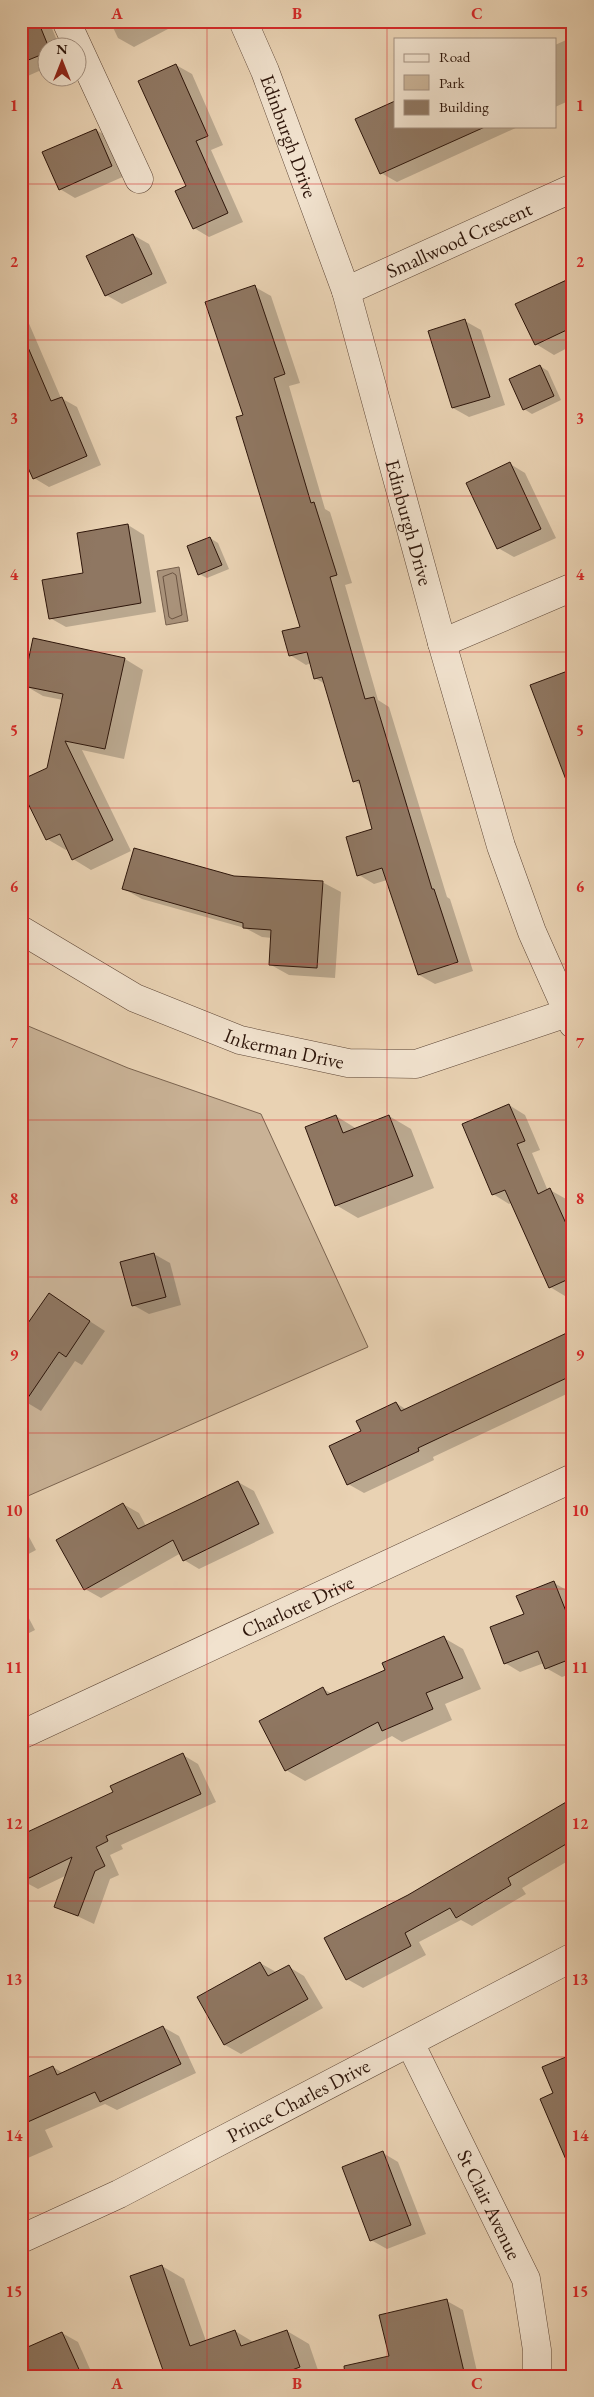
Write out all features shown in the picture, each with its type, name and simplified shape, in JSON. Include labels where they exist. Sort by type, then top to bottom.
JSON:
[{"type":"street","points":[[66,21],[140,179]]},
{"type":"street","name":"Edinburgh Drive","points":[[243,21],[265,71],[346,291],[442,643],[501,846],[532,932],[571,1013]]},
{"type":"street","name":"Smallwood Crescent","points":[[346,291],[573,188]]},
{"type":"street","points":[[442,643],[573,587]]},
{"type":"street","name":"Inkerman Drive","points":[[21,930],[135,998],[152,1005],[240,1040],[348,1063],[416,1064],[571,1013]]},
{"type":"street","name":"Charlotte Drive","points":[[21,1735],[573,1478]]},
{"type":"street","name":"Prince Charles Drive","points":[[21,2239],[119,2194],[410,2044],[573,1957]]},
{"type":"street","name":"St Clair Avenue","points":[[410,2044],[526,2279],[537,2350],[536,2376]]},
{"type":"green space","points":[[21,1023],[128,1068],[261,1114],[368,1347],[21,1499]]},
{"type":"water","points":[[179,567],[188,621],[166,625],[157,571]]},
{"type":"building","points":[[21,21],[38,21],[45,38],[38,38],[38,56],[21,63]]},
{"type":"building","points":[[176,64],[208,136],[196,141],[228,213],[193,229],[175,191],[186,186],[138,81]]},
{"type":"building","points":[[394,101],[394,128],[483,128],[380,174],[355,119]]},
{"type":"building","points":[[96,129],[112,166],[59,190],[42,152]]},
{"type":"building","points":[[133,234],[152,274],[105,296],[86,256]]},
{"type":"building","points":[[573,277],[573,327],[535,345],[515,304]]},
{"type":"building","points":[[255,285],[285,374],[274,378],[311,503],[314,502],[337,575],[330,577],[365,699],[374,697],[432,889],[434,889],[458,962],[418,975],[382,868],[357,876],[346,837],[372,829],[359,780],[353,782],[322,677],[314,679],[307,652],[289,656],[282,631],[300,627],[236,417],[243,415],[205,302]]},
{"type":"building","points":[[465,319],[490,397],[452,408],[428,331]]},
{"type":"building","points":[[21,331],[51,401],[62,397],[87,456],[33,479],[21,452]]},
{"type":"building","points":[[540,365],[554,396],[523,410],[509,379]]},
{"type":"building","points":[[510,462],[541,529],[497,549],[466,483]]},
{"type":"building","points":[[128,524],[141,603],[49,619],[42,580],[83,573],[77,533]]},
{"type":"building","points":[[210,537],[222,565],[198,575],[187,546]]},
{"type":"building","points":[[33,638],[125,658],[105,749],[65,741],[113,840],[72,860],[60,834],[46,840],[21,789],[21,780],[47,768],[63,694],[23,686]]},
{"type":"building","points":[[573,669],[573,792],[571,793],[530,685]]},
{"type":"building","points":[[134,848],[234,876],[323,881],[317,968],[269,965],[271,930],[243,928],[243,923],[122,889]]},
{"type":"building","points":[[509,1104],[525,1141],[517,1144],[538,1194],[550,1188],[573,1239],[573,1277],[549,1288],[505,1190],[492,1195],[462,1124]]},
{"type":"building","points":[[336,1115],[343,1133],[389,1115],[413,1176],[335,1206],[305,1127]]},
{"type":"building","points":[[154,1253],[166,1297],[132,1306],[120,1262]]},
{"type":"building","points":[[49,1293],[90,1321],[66,1357],[59,1352],[21,1408],[21,1333]]},
{"type":"building","points":[[573,1330],[573,1375],[418,1448],[419,1451],[347,1485],[329,1446],[361,1431],[356,1421],[396,1402],[401,1411]]},
{"type":"building","points":[[238,1481],[259,1524],[183,1561],[173,1540],[84,1590],[56,1540],[123,1503],[138,1529]]},
{"type":"building","points":[[554,1581],[573,1629],[573,1658],[545,1669],[538,1651],[504,1664],[490,1627],[524,1614],[516,1596]]},
{"type":"building","points":[[444,1636],[463,1678],[426,1693],[433,1709],[382,1731],[378,1722],[285,1771],[259,1721],[323,1687],[327,1695],[385,1670],[382,1663]]},
{"type":"building","points":[[183,1753],[201,1794],[106,1836],[108,1841],[96,1847],[105,1866],[95,1871],[78,1916],[54,1907],[72,1857],[21,1882],[21,1835],[113,1792],[110,1786]]},
{"type":"building","points":[[573,1798],[573,1840],[508,1878],[511,1885],[456,1918],[450,1908],[405,1933],[411,1946],[346,1980],[324,1938],[408,1895]]},
{"type":"building","points":[[260,1962],[268,1976],[289,1965],[308,1999],[224,2045],[197,1997]]},
{"type":"building","points":[[163,2026],[181,2064],[100,2102],[95,2092],[21,2125],[21,2080],[53,2066],[57,2075]]},
{"type":"building","points":[[573,2054],[573,2176],[540,2099],[553,2093],[542,2067]]},
{"type":"building","points":[[383,2151],[411,2225],[370,2241],[342,2167]]},
{"type":"building","points":[[162,2265],[190,2346],[235,2330],[241,2346],[287,2330],[300,2367],[276,2376],[165,2376],[130,2276]]},
{"type":"building","points":[[447,2299],[465,2376],[345,2376],[344,2366],[389,2356],[379,2315]]},
{"type":"building","points":[[62,2332],[82,2376],[21,2376],[21,2350]]}]
